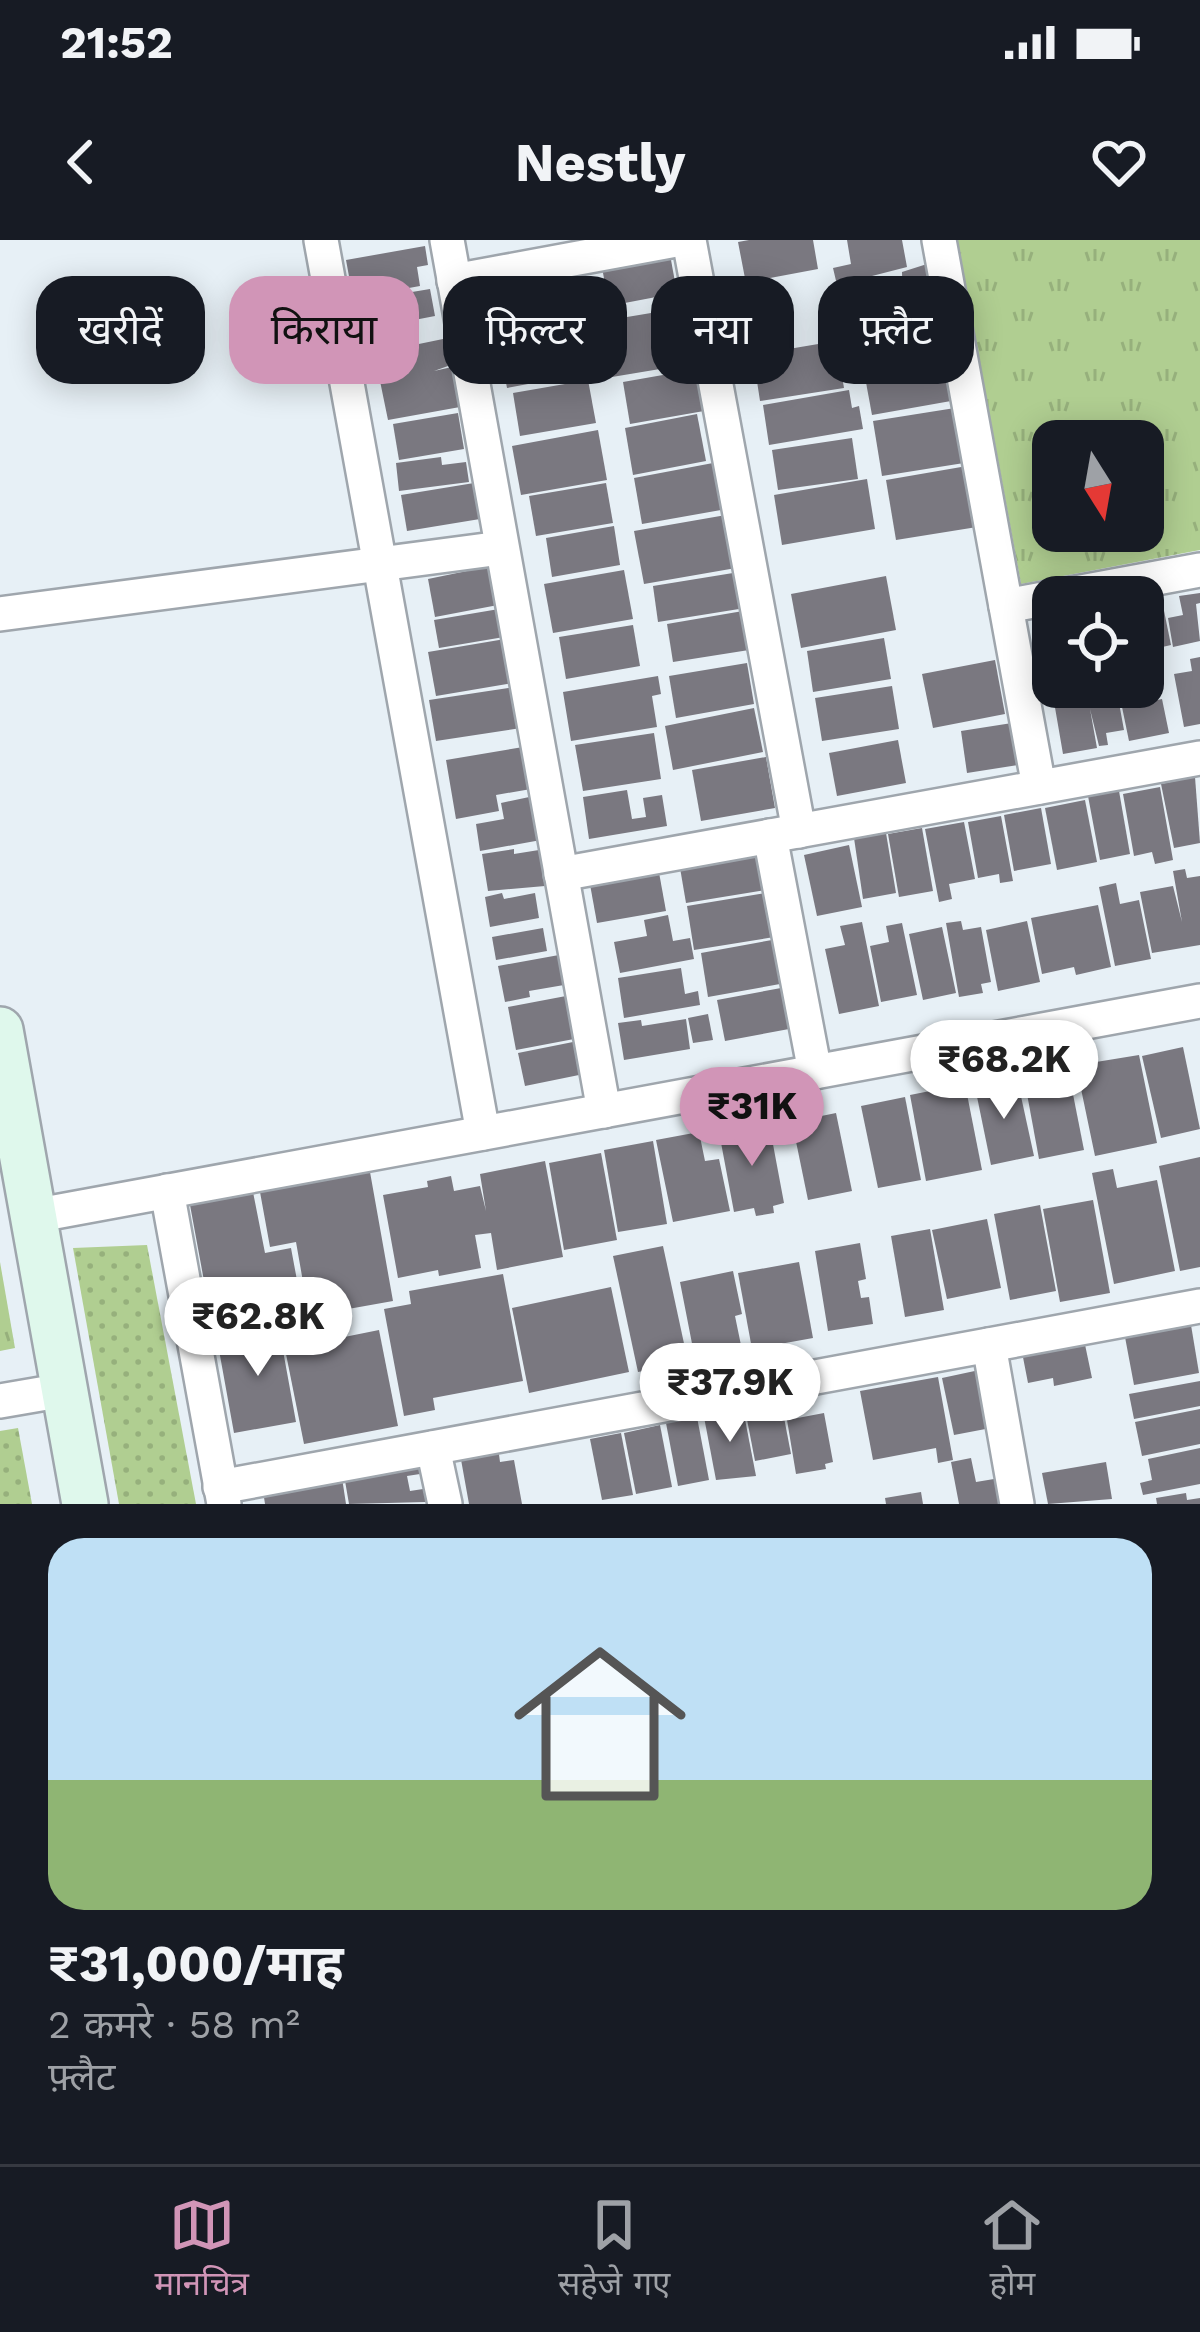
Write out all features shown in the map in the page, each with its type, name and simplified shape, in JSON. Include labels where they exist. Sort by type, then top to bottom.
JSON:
[{"type":"street","points":[[321,240],[483,1133]]},
{"type":"street","points":[[446,240],[453,276]]},
{"type":"street","points":[[481,276],[676,240]]},
{"type":"street","points":[[689,240],[785,833],[815,1072]]},
{"type":"street","points":[[939,240],[1039,788]]},
{"type":"street","points":[[472,384],[604,1111]]},
{"type":"street","points":[[0,614],[501,548]]},
{"type":"street","points":[[1006,606],[1200,569]]},
{"type":"street","points":[[561,874],[1200,758]]},
{"type":"street","points":[[33,1216],[1200,1001]]},
{"type":"street","points":[[0,1030],[85,1504]]},
{"type":"street","points":[[166,1191],[222,1496],[433,1448],[1200,1306]]},
{"type":"street","points":[[988,1346],[1017,1504]]},
{"type":"street","points":[[0,1401],[64,1390]]},
{"type":"street","points":[[433,1448],[445,1504]]},
{"type":"green space","points":[[957,240],[1200,240],[1200,550],[1063,576],[1032,576],[1032,582],[1021,584],[974,331],[974,276],[964,276]]},
{"type":"green space","points":[[147,1245],[196,1504],[119,1504],[73,1248]]},
{"type":"green space","points":[[0,1262],[15,1348],[0,1351]]},
{"type":"green space","points":[[18,1428],[32,1504],[0,1504],[0,1431]]},
{"type":"building","points":[[813,240],[818,269],[745,276],[738,242]]},
{"type":"building","points":[[847,240],[902,240],[907,267],[872,276],[835,276],[833,268],[851,264]]},
{"type":"building","points":[[425,246],[428,265],[417,267],[418,276],[349,276],[346,260]]},
{"type":"building","points":[[669,249],[674,276],[651,276],[651,298],[627,303],[627,276],[604,276],[601,262]]},
{"type":"building","points":[[927,264],[929,276],[902,276],[902,272]]},
{"type":"building","points":[[430,289],[435,316],[419,319],[419,291]]},
{"type":"building","points":[[651,313],[651,370],[627,374],[627,317]]},
{"type":"building","points":[[443,339],[443,368],[434,371],[443,369],[443,384],[455,384],[460,407],[388,420],[381,384],[419,384],[419,344]]},
{"type":"building","points":[[818,344],[818,384],[843,384],[844,388],[760,401],[757,384],[794,384],[794,348]]},
{"type":"building","points":[[651,377],[651,384],[700,384],[704,411],[630,424],[623,384]]},
{"type":"building","points":[[589,384],[596,423],[520,436],[513,393]]},
{"type":"building","points":[[866,384],[948,384],[951,401],[872,415]]},
{"type":"building","points":[[849,390],[852,408],[859,406],[863,429],[769,445],[763,405]]},
{"type":"building","points":[[955,408],[964,463],[882,476],[873,421]]},
{"type":"building","points":[[458,413],[464,449],[399,460],[393,424]]},
{"type":"building","points":[[697,414],[706,461],[633,475],[625,428]]},
{"type":"building","points":[[598,430],[607,480],[521,495],[512,446]]},
{"type":"building","points":[[852,438],[858,479],[778,490],[772,450]]},
{"type":"building","points":[[441,457],[442,465],[466,462],[469,482],[399,491],[396,463]]},
{"type":"building","points":[[713,463],[721,510],[642,524],[634,478]]},
{"type":"building","points":[[967,466],[977,527],[896,540],[886,480]]},
{"type":"building","points":[[867,479],[875,529],[782,545],[774,495]]},
{"type":"building","points":[[474,483],[480,519],[407,531],[401,495]]},
{"type":"building","points":[[606,483],[613,523],[536,536],[529,496]]},
{"type":"building","points":[[726,515],[736,568],[644,584],[634,531]]},
{"type":"building","points":[[614,526],[620,565],[552,577],[546,538]]},
{"type":"building","points":[[491,566],[498,605],[435,617],[428,579]]},
{"type":"building","points":[[624,570],[633,619],[553,633],[544,584]]},
{"type":"building","points":[[733,573],[739,609],[658,622],[653,586]]},
{"type":"building","points":[[886,576],[896,630],[801,648],[791,594]]},
{"type":"building","points":[[1200,593],[1196,604],[1200,641],[1173,647],[1168,618],[1183,615],[1179,596]]},
{"type":"building","points":[[499,609],[504,637],[439,648],[434,620]]},
{"type":"building","points":[[743,611],[749,650],[673,662],[667,624]]},
{"type":"building","points":[[1164,611],[1171,645],[1164,647]]},
{"type":"building","points":[[633,625],[640,666],[566,679],[559,637]]},
{"type":"building","points":[[884,638],[891,679],[813,692],[807,651]]},
{"type":"building","points":[[505,639],[513,683],[436,696],[428,652]]},
{"type":"building","points":[[1200,657],[1200,724],[1184,727],[1174,674],[1192,671],[1190,659]]},
{"type":"building","points":[[995,660],[1005,714],[933,728],[922,674]]},
{"type":"building","points":[[747,663],[754,704],[676,718],[669,676]]},
{"type":"building","points":[[658,676],[661,694],[652,696],[657,727],[571,741],[563,692]]},
{"type":"building","points":[[892,686],[899,729],[822,741],[815,698]]},
{"type":"building","points":[[515,687],[521,728],[436,741],[429,700]]},
{"type":"building","points":[[754,708],[763,752],[673,770],[665,726]]},
{"type":"building","points":[[1055,708],[1120,708],[1124,730],[1106,733],[1108,745],[1099,746],[1090,709],[1097,748],[1063,754]]},
{"type":"building","points":[[1122,708],[1164,708],[1169,733],[1129,741]]},
{"type":"building","points":[[1012,723],[1018,765],[967,773],[961,731]]},
{"type":"building","points":[[654,733],[661,779],[583,791],[575,745]]},
{"type":"building","points":[[898,740],[906,783],[837,796],[829,753]]},
{"type":"building","points":[[523,747],[531,789],[496,795],[499,811],[456,819],[446,760]]},
{"type":"building","points":[[766,757],[775,808],[701,821],[692,770]]},
{"type":"building","points":[[1195,777],[1200,843],[1174,848],[1161,784]]},
{"type":"building","points":[[1160,787],[1173,860],[1155,864],[1152,852],[1134,856],[1123,794]]},
{"type":"building","points":[[627,790],[632,819],[646,817],[643,798],[662,795],[667,826],[589,839],[583,797]]},
{"type":"building","points":[[1119,791],[1130,854],[1100,860],[1088,796]]},
{"type":"building","points":[[534,796],[541,840],[480,851],[476,824],[504,819],[501,803]]},
{"type":"building","points":[[1085,800],[1097,862],[1057,870],[1045,808]]},
{"type":"building","points":[[1041,808],[1051,864],[1014,871],[1004,815]]},
{"type":"building","points":[[1001,816],[1013,881],[1000,883],[999,874],[978,878],[968,822]]},
{"type":"building","points":[[964,822],[975,879],[949,884],[952,899],[939,902],[925,829]]},
{"type":"building","points":[[922,828],[933,891],[899,897],[888,834]]},
{"type":"building","points":[[886,833],[896,893],[863,899],[854,838]]},
{"type":"building","points":[[849,845],[862,907],[817,916],[804,855]]},
{"type":"building","points":[[759,848],[766,890],[686,903],[679,862]]},
{"type":"building","points":[[514,849],[514,854],[539,850],[545,886],[488,891],[482,854]]},
{"type":"building","points":[[658,867],[666,911],[597,923],[589,879]]},
{"type":"building","points":[[1185,869],[1187,878],[1200,876],[1200,945],[1152,953],[1140,892],[1173,886],[1182,922],[1173,871]]},
{"type":"building","points":[[1116,883],[1120,904],[1139,900],[1151,959],[1115,966],[1099,887]]},
{"type":"building","points":[[502,893],[504,899],[535,893],[539,918],[490,927],[485,897]]},
{"type":"building","points":[[766,893],[774,937],[694,950],[687,906]]},
{"type":"building","points":[[1098,905],[1111,967],[1076,975],[1074,967],[1042,974],[1031,918]]},
{"type":"building","points":[[668,915],[673,941],[690,938],[694,959],[620,973],[614,942],[647,936],[644,920]]},
{"type":"building","points":[[961,921],[963,930],[981,927],[991,982],[981,984],[983,993],[959,997],[946,923]]},
{"type":"building","points":[[1027,921],[1040,982],[998,991],[986,930]]},
{"type":"building","points":[[862,922],[879,1006],[839,1014],[825,949],[845,945],[840,926]]},
{"type":"building","points":[[902,923],[917,995],[881,1002],[870,946],[889,942],[886,926]]},
{"type":"building","points":[[942,927],[956,993],[923,1000],[909,934]]},
{"type":"building","points":[[543,928],[547,951],[496,960],[492,937]]},
{"type":"building","points":[[772,940],[780,984],[708,997],[701,953]]},
{"type":"building","points":[[559,955],[564,985],[529,991],[530,997],[505,1002],[498,966]]},
{"type":"building","points":[[681,968],[685,994],[698,991],[700,1005],[624,1018],[618,978]]},
{"type":"building","points":[[781,988],[789,1029],[725,1041],[717,1000]]},
{"type":"building","points":[[566,996],[574,1039],[516,1050],[508,1007]]},
{"type":"building","points":[[708,1014],[713,1040],[693,1043],[688,1018]]},
{"type":"building","points":[[686,1019],[690,1049],[624,1060],[618,1023],[641,1020],[642,1026]]},
{"type":"building","points":[[573,1042],[579,1075],[525,1086],[518,1053]]},
{"type":"building","points":[[1183,1047],[1200,1129],[1161,1138],[1142,1056]]},
{"type":"building","points":[[1139,1055],[1157,1143],[1095,1156],[1080,1084],[1092,1073],[1090,1063]]},
{"type":"building","points":[[1069,1074],[1084,1150],[1039,1159],[1025,1083]]},
{"type":"building","points":[[1017,1078],[1034,1156],[991,1165],[975,1087]]},
{"type":"building","points":[[965,1084],[982,1170],[926,1181],[910,1095]]},
{"type":"building","points":[[905,1097],[921,1180],[878,1188],[861,1106]]},
{"type":"building","points":[[836,1113],[852,1191],[808,1200],[792,1122]]},
{"type":"building","points":[[769,1123],[784,1203],[773,1206],[774,1213],[756,1216],[754,1208],[734,1212],[719,1132]]},
{"type":"building","points":[[699,1132],[705,1161],[719,1159],[730,1211],[673,1222],[656,1140]]},
{"type":"building","points":[[653,1141],[667,1224],[618,1232],[604,1150]]},
{"type":"building","points":[[601,1153],[617,1240],[564,1250],[549,1163]]},
{"type":"building","points":[[1200,1157],[1200,1267],[1180,1271],[1159,1166]]},
{"type":"building","points":[[545,1161],[563,1257],[497,1270],[491,1233],[475,1235],[481,1268],[398,1278],[383,1195],[428,1187],[427,1181],[451,1176],[454,1191],[480,1186],[486,1211],[480,1174]]},
{"type":"building","points":[[1113,1169],[1117,1188],[1157,1180],[1175,1271],[1114,1284],[1092,1173]]},
{"type":"building","points":[[370,1172],[393,1301],[309,1316],[296,1242],[270,1247],[260,1192]]},
{"type":"building","points":[[253,1192],[265,1253],[291,1248],[304,1318],[214,1335],[190,1205]]},
{"type":"building","points":[[1093,1200],[1110,1293],[1060,1302],[1043,1209]]},
{"type":"building","points":[[1040,1205],[1056,1291],[1010,1300],[994,1214]]},
{"type":"building","points":[[987,1219],[1001,1288],[947,1299],[932,1230]]},
{"type":"building","points":[[930,1229],[944,1310],[905,1317],[891,1236]]},
{"type":"building","points":[[860,1243],[866,1279],[858,1281],[861,1298],[869,1297],[873,1324],[828,1331],[815,1251]]},
{"type":"building","points":[[663,1246],[688,1362],[638,1372],[613,1256]]},
{"type":"building","points":[[799,1262],[813,1338],[752,1349],[738,1273]]},
{"type":"building","points":[[733,1271],[742,1314],[735,1316],[743,1355],[696,1364],[680,1282]]},
{"type":"building","points":[[503,1274],[523,1381],[433,1398],[435,1410],[404,1416],[384,1309],[411,1304],[409,1291]]},
{"type":"building","points":[[611,1287],[629,1372],[529,1393],[512,1308]]},
{"type":"building","points":[[1191,1325],[1199,1373],[1134,1385],[1125,1337]]},
{"type":"building","points":[[291,1326],[295,1345],[282,1345],[296,1422],[234,1433],[217,1339]]},
{"type":"building","points":[[379,1330],[398,1426],[304,1444],[285,1349]]},
{"type":"building","points":[[1083,1335],[1092,1378],[1054,1386],[1053,1378],[1028,1383],[1021,1347]]},
{"type":"building","points":[[984,1369],[996,1427],[954,1435],[942,1378]]},
{"type":"building","points":[[938,1377],[953,1460],[938,1463],[936,1448],[873,1460],[860,1391]]},
{"type":"building","points":[[1200,1381],[1200,1406],[1134,1419],[1129,1394]]},
{"type":"building","points":[[781,1402],[791,1454],[755,1461],[745,1409]]},
{"type":"building","points":[[743,1409],[756,1476],[716,1480],[704,1417]]},
{"type":"building","points":[[1200,1409],[1200,1444],[1142,1456],[1135,1422]]},
{"type":"building","points":[[824,1413],[833,1462],[825,1464],[826,1469],[796,1474],[787,1420]]},
{"type":"building","points":[[697,1417],[709,1480],[678,1486],[666,1423]]},
{"type":"building","points":[[660,1425],[672,1487],[636,1494],[624,1433]]},
{"type":"building","points":[[621,1433],[633,1495],[602,1500],[590,1439]]},
{"type":"building","points":[[498,1447],[500,1462],[514,1460],[522,1504],[469,1504],[460,1454]]},
{"type":"building","points":[[1200,1448],[1200,1484],[1143,1495],[1140,1483],[1152,1480],[1148,1459]]},
{"type":"building","points":[[971,1458],[976,1482],[1006,1477],[1011,1504],[959,1504],[951,1462]]},
{"type":"building","points":[[418,1462],[420,1474],[407,1476],[410,1491],[423,1489],[426,1502],[349,1504],[344,1475]]},
{"type":"building","points":[[1106,1462],[1112,1499],[1048,1504],[1042,1473]]},
{"type":"building","points":[[342,1478],[346,1504],[265,1504],[263,1491]]},
{"type":"building","points":[[921,1492],[923,1504],[886,1504],[885,1498]]},
{"type":"building","points":[[1186,1493],[1187,1500],[1200,1498],[1200,1504],[1157,1504],[1156,1498]]}]
